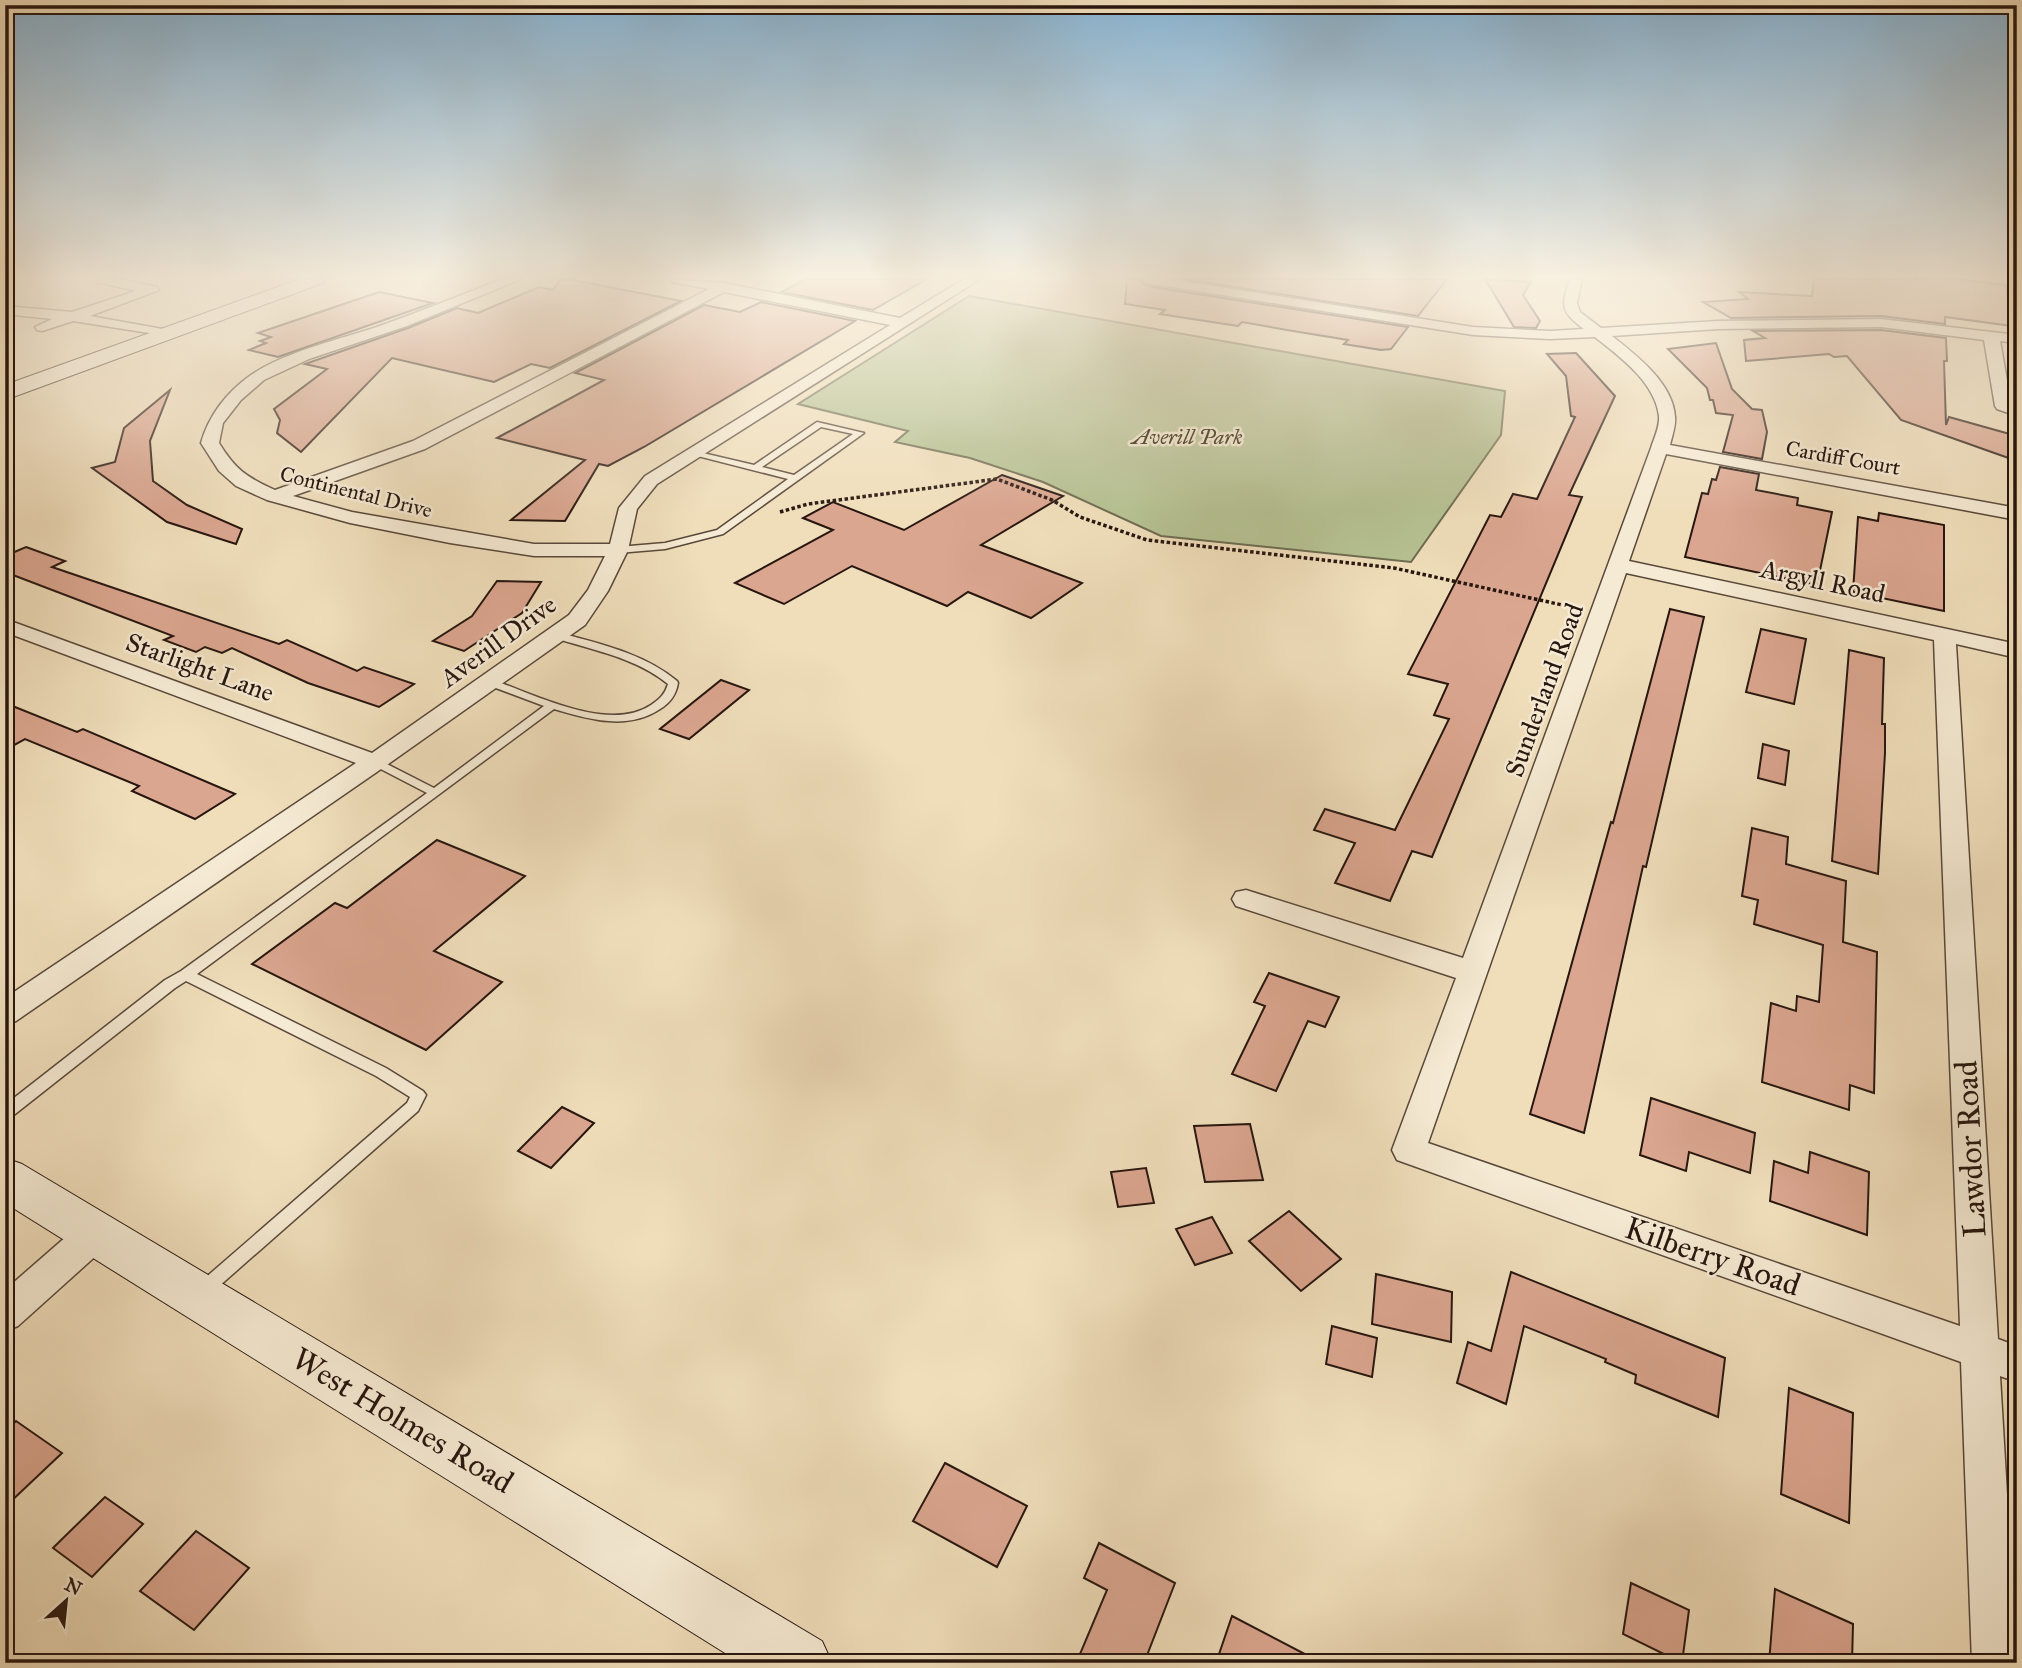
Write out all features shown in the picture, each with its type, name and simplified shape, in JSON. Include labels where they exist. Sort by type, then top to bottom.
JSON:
[{"type":"street","points":[[5,393],[103,357]]},
{"type":"street","name":"Continental Drive","points":[[305,357],[258,377],[235,397],[215,423],[210,443],[225,467],[242,482],[274,496],[396,527],[534,550],[618,550]]},
{"type":"street","points":[[274,496],[419,445],[589,357]]},
{"type":"street","name":"Averill Drive","points":[[5,1013],[375,762],[577,620],[598,591],[618,550],[628,508],[650,480],[848,357]]},
{"type":"street","name":"Sunderland Road","points":[[1409,1150],[1660,448],[1667,416],[1657,390],[1640,368],[1627,357]]},
{"type":"street","points":[[1995,357],[2003,406],[2017,411]]},
{"type":"street","name":"Cardiff Court","points":[[1660,448],[2017,514]]},
{"type":"street","name":"Argyll Road","points":[[1618,565],[2017,651]]},
{"type":"street","name":"Starlight Lane","points":[[5,625],[375,762]]},
{"type":"street","name":"Lawdor Road","points":[[1945,635],[1995,1663]]},
{"type":"street","points":[[1246,899],[1472,972]]},
{"type":"street","name":"Kilberry Road","points":[[1409,1150],[2017,1364]]},
{"type":"street","name":"West Holmes Road","points":[[5,1178],[800,1663]]},
{"type":"street","points":[[5,1314],[96,1233]]},
{"type":"lane","points":[[618,550],[665,546],[720,532],[860,433],[820,424],[755,468]]},
{"type":"lane","points":[[693,452],[795,478]]},
{"type":"lane","points":[[489,682],[595,718],[621,719],[640,716],[673,692],[673,683],[664,674],[556,635]]},
{"type":"lane","points":[[5,1114],[170,985],[552,705]]},
{"type":"lane","points":[[375,762],[435,793]]},
{"type":"lane","points":[[186,975],[381,1072],[418,1095],[413,1107],[198,1295]]},
{"type":"path","points":[[770,515],[808,504],[997,479],[1052,500],[1080,517],[1147,540],[1394,568],[1601,614]]},
{"type":"green space","name":"Averill Park","points":[[873,357],[1312,357],[1505,391],[1501,435],[1411,562],[1161,536],[1043,482],[970,458],[895,442],[908,431],[798,404]]},
{"type":"building","points":[[325,357],[572,357],[550,368],[531,364],[494,382],[392,358],[301,452],[277,433],[280,420],[274,409],[327,369],[305,364]]},
{"type":"building","points":[[606,357],[795,357],[644,447],[608,466],[599,464],[565,521],[511,520],[585,460],[497,438],[604,380],[575,373]]},
{"type":"building","points":[[1549,357],[1579,357],[1615,396],[1569,495],[1582,497],[1432,857],[1412,851],[1390,901],[1335,883],[1355,843],[1314,830],[1325,809],[1395,830],[1449,719],[1434,715],[1448,684],[1408,674],[1490,515],[1501,517],[1513,494],[1537,499],[1575,417],[1571,416],[1566,376]]},
{"type":"building","points":[[1676,357],[1721,357],[1732,389],[1752,409],[1762,410],[1767,432],[1762,459],[1723,452],[1733,415],[1716,413],[1707,388]]},
{"type":"building","points":[[1746,357],[1795,357],[1746,361]]},
{"type":"building","points":[[1848,357],[1947,357],[1947,361],[1944,361],[1946,425],[1949,417],[2017,436],[2017,461],[1901,420]]},
{"type":"building","points":[[170,390],[150,441],[153,481],[187,505],[242,529],[236,544],[167,522],[92,468],[115,462],[124,428]]},
{"type":"building","points":[[1720,467],[1759,474],[1756,490],[1798,498],[1797,505],[1832,512],[1817,585],[1685,557],[1702,493],[1708,494],[1712,479],[1716,480]]},
{"type":"building","points":[[1002,475],[1063,496],[981,545],[1082,583],[1031,618],[968,592],[947,606],[852,566],[784,604],[735,583],[833,530],[803,518],[833,502],[904,530]]},
{"type":"building","points":[[1879,513],[1944,525],[1944,611],[1853,592],[1858,517],[1878,521]]},
{"type":"building","points":[[26,547],[65,561],[52,567],[279,644],[287,640],[357,671],[364,667],[414,684],[379,707],[308,683],[232,648],[222,653],[205,647],[196,652],[164,640],[173,636],[5,572],[5,556]]},
{"type":"building","points":[[497,581],[541,582],[522,613],[464,651],[433,641],[472,616]]},
{"type":"building","points":[[1670,609],[1704,617],[1646,867],[1643,866],[1584,1133],[1530,1114],[1611,822],[1613,823]]},
{"type":"building","points":[[1761,629],[1806,639],[1794,704],[1746,692]]},
{"type":"building","points":[[1849,650],[1884,658],[1882,724],[1885,724],[1885,753],[1878,874],[1832,861]]},
{"type":"building","points":[[721,680],[749,690],[689,739],[660,729]]},
{"type":"building","points":[[5,703],[77,732],[83,729],[235,794],[195,819],[132,791],[139,786],[25,739],[5,750]]},
{"type":"building","points":[[1763,744],[1789,751],[1785,785],[1758,778]]},
{"type":"building","points":[[1752,828],[1788,837],[1786,864],[1846,881],[1843,942],[1877,952],[1874,1093],[1850,1085],[1849,1110],[1762,1082],[1771,1003],[1796,1011],[1797,996],[1819,1002],[1823,945],[1754,924],[1758,900],[1742,896]]},
{"type":"building","points":[[437,840],[525,876],[434,951],[502,982],[426,1050],[252,964],[335,903],[347,908]]},
{"type":"building","points":[[1269,973],[1339,997],[1325,1027],[1308,1021],[1276,1091],[1232,1074],[1265,1006],[1254,1002]]},
{"type":"building","points":[[1651,1098],[1755,1133],[1750,1173],[1689,1152],[1686,1171],[1640,1155]]},
{"type":"building","points":[[562,1107],[594,1123],[551,1168],[518,1151]]},
{"type":"building","points":[[1250,1124],[1263,1180],[1205,1182],[1194,1126]]},
{"type":"building","points":[[1810,1152],[1869,1172],[1867,1235],[1770,1201],[1774,1161],[1808,1173]]},
{"type":"building","points":[[1146,1168],[1154,1203],[1118,1207],[1111,1172]]},
{"type":"building","points":[[1289,1211],[1341,1259],[1301,1291],[1249,1241]]},
{"type":"building","points":[[1212,1217],[1232,1253],[1195,1265],[1176,1229]]},
{"type":"building","points":[[1511,1272],[1725,1358],[1718,1417],[1635,1383],[1636,1375],[1605,1362],[1606,1359],[1524,1326],[1506,1404],[1457,1383],[1468,1342],[1491,1351]]},
{"type":"building","points":[[1376,1274],[1452,1292],[1451,1342],[1372,1324]]},
{"type":"building","points":[[1332,1326],[1377,1338],[1372,1377],[1326,1364]]},
{"type":"building","points":[[1789,1388],[1853,1413],[1849,1523],[1781,1494]]},
{"type":"building","points":[[16,1421],[62,1453],[5,1507],[5,1432]]},
{"type":"building","points":[[945,1463],[1027,1506],[997,1567],[913,1521]]},
{"type":"building","points":[[105,1497],[143,1524],[92,1577],[53,1548]]},
{"type":"building","points":[[196,1531],[249,1568],[194,1630],[140,1591]]},
{"type":"building","points":[[1099,1543],[1175,1583],[1144,1663],[1096,1663],[1080,1654],[1107,1590],[1084,1578]]},
{"type":"building","points":[[1631,1583],[1689,1610],[1682,1663],[1623,1634]]},
{"type":"building","points":[[1775,1589],[1853,1624],[1852,1663],[1769,1663]]},
{"type":"building","points":[[1232,1616],[1322,1663],[1216,1663]]}]
